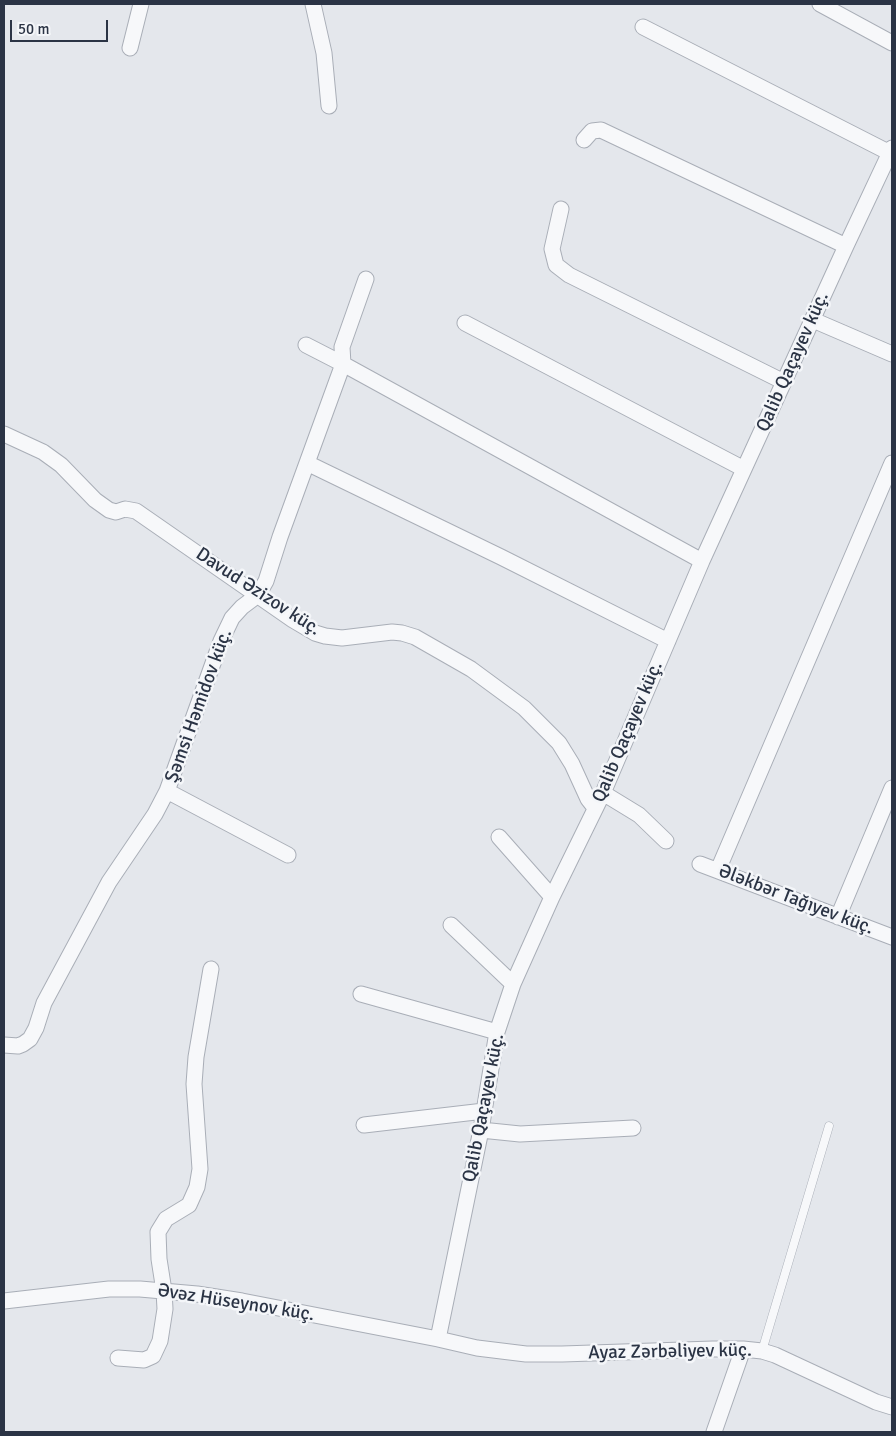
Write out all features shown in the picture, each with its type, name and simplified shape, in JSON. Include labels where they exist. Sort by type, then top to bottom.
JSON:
[{"type":"street","points":[[130,48],[141,4]]},
{"type":"street","points":[[312,4],[324,53],[330,106]]},
{"type":"street","points":[[820,4],[892,43]]},
{"type":"street","points":[[643,27],[891,151]]},
{"type":"street","points":[[584,140],[592,131],[601,130],[846,246]]},
{"type":"street","name":"Qalib Qaçayev küç.","points":[[438,1339],[481,1130],[497,1032],[513,984],[552,897],[603,793],[702,560],[891,151]]},
{"type":"street","points":[[561,210],[552,249],[556,265],[568,275],[784,382]]},
{"type":"street","name":"Şəmsi Həmidov küç.","points":[[4,1045],[18,1046],[30,1039],[36,1028],[44,1003],[109,882],[155,814],[167,791],[221,641],[232,618],[242,607],[258,595],[266,581],[280,537],[343,364],[342,347],[366,280]]},
{"type":"street","points":[[813,320],[892,354]]},
{"type":"street","points":[[465,323],[744,469]]},
{"type":"street","points":[[306,345],[702,560]]},
{"type":"street","name":"Davud Əzizov küç.","points":[[4,434],[43,452],[60,465],[95,500],[109,510],[116,512],[125,509],[136,511],[293,620],[315,633],[342,638],[392,632],[402,633],[415,636],[471,668],[524,708],[559,744],[572,764],[588,799],[595,808]]},
{"type":"street","points":[[718,870],[892,463]]},
{"type":"street","points":[[307,464],[501,557],[668,641]]},
{"type":"street","points":[[838,917],[892,788]]},
{"type":"street","points":[[167,791],[288,855]]},
{"type":"street","points":[[603,793],[639,815],[666,841]]},
{"type":"street","points":[[499,837],[552,897]]},
{"type":"street","name":"Ələkbər Tağıyev küç.","points":[[700,864],[892,937]]},
{"type":"street","points":[[451,925],[513,984]]},
{"type":"street","points":[[118,1358],[144,1360],[153,1356],[160,1341],[165,1309],[158,1232],[166,1219],[189,1205],[197,1188],[200,1168],[194,1084],[196,1057],[211,969]]},
{"type":"street","points":[[361,994],[497,1032]]},
{"type":"street","points":[[364,1125],[484,1111]]},
{"type":"street","points":[[481,1130],[520,1134],[633,1128]]},
{"type":"street","name":"Əvəz Hüseynov küç.","points":[[4,1300],[109,1289],[164,1291],[242,1301],[438,1339]]},
{"type":"street","name":"Ayaz Zərbəliyev küç.","points":[[438,1339],[477,1348],[526,1354],[713,1348],[762,1351],[775,1355],[876,1402],[892,1407]]},
{"type":"street","points":[[714,1432],[743,1349]]},
{"type":"lane","points":[[762,1351],[829,1126]]}]
